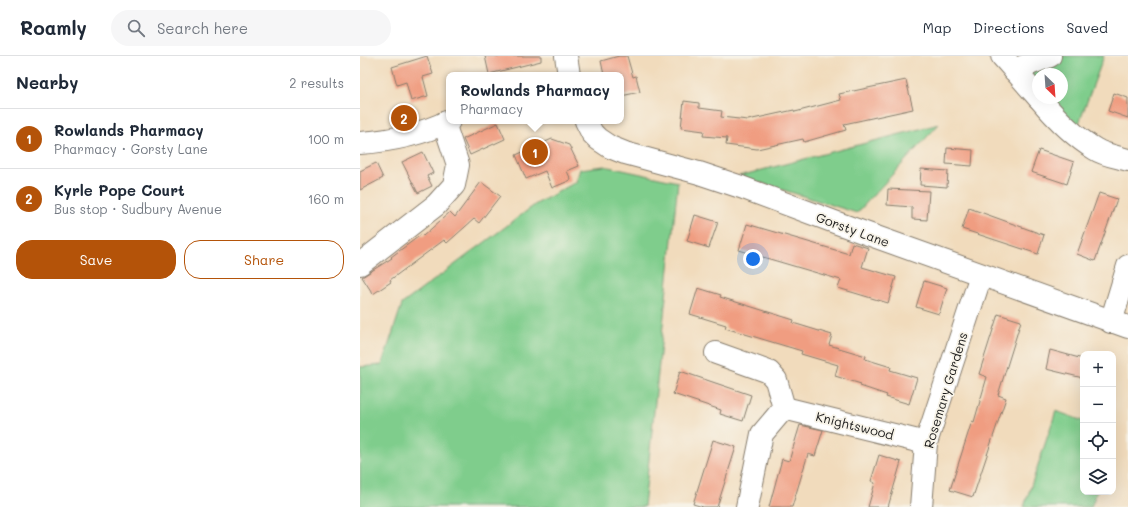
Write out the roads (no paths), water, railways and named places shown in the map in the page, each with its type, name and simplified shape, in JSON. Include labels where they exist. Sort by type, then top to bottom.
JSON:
[{"type":"street","points":[[566,56],[569,72]]},
{"type":"street","points":[[1008,63],[1050,56]]},
{"type":"street","points":[[1008,63],[1032,90]]},
{"type":"street","points":[[1044,104],[1075,134],[1096,150],[1128,160]]},
{"type":"street","points":[[360,143],[375,142],[407,136],[446,122]]},
{"type":"street","points":[[360,264],[436,205],[454,185],[458,165],[448,124]]},
{"type":"street","name":"Gorsty Lane","points":[[588,124],[592,133],[598,139],[624,153],[699,173],[741,187],[1120,324]]},
{"type":"street","points":[[1120,324],[1128,266]]},
{"type":"street","name":"Rosemary Gardens","points":[[921,507],[926,443],[981,275]]},
{"type":"street","points":[[716,352],[769,372],[776,380],[784,408],[762,434],[747,507]]},
{"type":"street","name":"Knightswood","points":[[784,408],[926,443]]},
{"type":"place","name":"Kyrle Pope Court","points":[[404,118]]},
{"type":"place","name":"Rowlands Pharmacy","points":[[535,152]]}]
